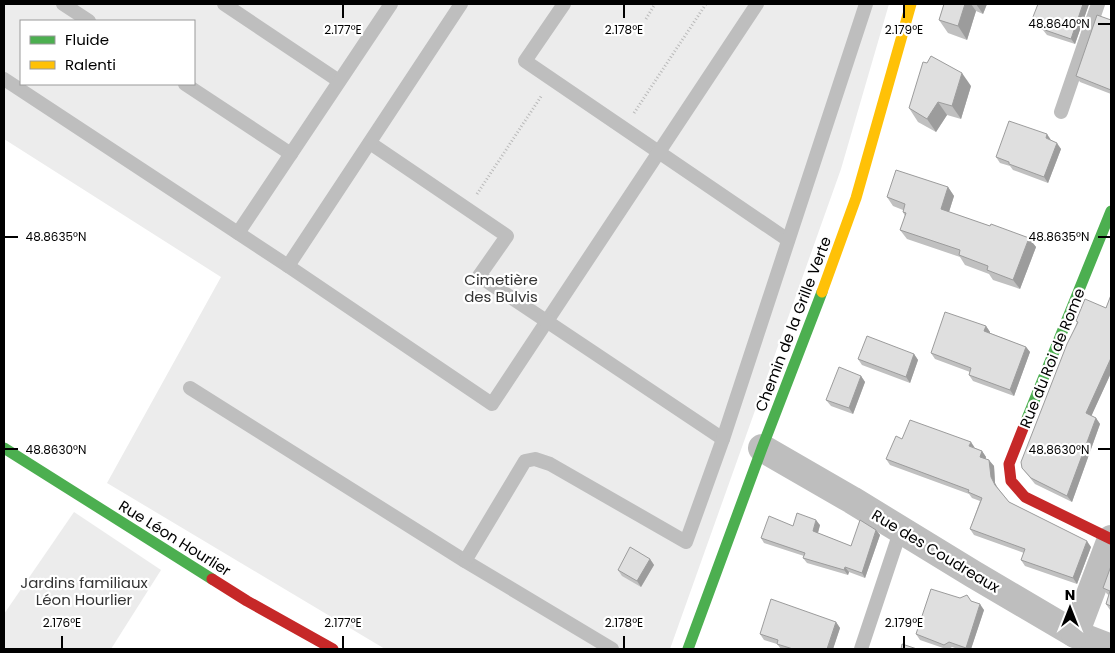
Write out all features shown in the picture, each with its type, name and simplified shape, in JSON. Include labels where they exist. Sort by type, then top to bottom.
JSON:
[{"type":"street","name":"Chemin de la Grille Verte","points":[[688,649],[856,198],[911,4]]},
{"type":"street","name":"Rue du Roi de Rome","points":[[1075,634],[1111,539],[1026,497],[1012,481],[1010,464],[1111,211]]},
{"type":"street","name":"Rue Léon Hourlier","points":[[4,448],[247,601],[333,649]]},
{"type":"street","name":"Rue des Coudreaux","points":[[762,448],[1075,634],[1111,648]]},
{"type":"lane","points":[[63,4],[87,20]]},
{"type":"lane","points":[[224,4],[340,81]]},
{"type":"lane","points":[[238,233],[391,4]]},
{"type":"lane","points":[[288,266],[461,4]]},
{"type":"lane","points":[[564,4],[525,61],[788,240]]},
{"type":"lane","points":[[4,79],[288,266],[492,404],[757,4]]},
{"type":"lane","points":[[465,561],[524,461],[535,459],[550,464],[686,542],[723,439],[866,4]]},
{"type":"lane","points":[[1061,112],[1098,4]]},
{"type":"lane","points":[[187,85],[291,154]]},
{"type":"lane","points":[[370,144],[507,236],[479,276],[723,439]]},
{"type":"lane","points":[[190,388],[465,561],[612,649]]},
{"type":"lane","points":[[861,649],[901,530]]},
{"type":"path","points":[[646,19],[655,4]]},
{"type":"path","points":[[624,128],[706,4]]},
{"type":"path","points":[[467,209],[552,80]]},
{"type":"green space","name":"Cimetière des Bulvis","points":[[4,4],[889,4],[841,169],[670,649],[385,649],[107,483],[221,277],[4,139]]},
{"type":"green space","name":"Jardins familiaux Léon Hourlier","points":[[74,512],[161,570],[111,649],[4,649],[4,614]]},
{"type":"building","points":[[944,4],[965,4],[958,26],[939,20]]},
{"type":"building","points":[[1038,4],[1083,4],[1071,39],[1042,29],[1044,26],[1031,22]]},
{"type":"building","points":[[1097,15],[1111,20],[1111,90],[1076,76]]},
{"type":"building","points":[[931,56],[962,73],[952,106],[938,102],[927,119],[909,108],[923,62],[927,63]]},
{"type":"building","points":[[1009,121],[1047,134],[1046,138],[1057,143],[1044,177],[996,157]]},
{"type":"building","points":[[896,170],[948,187],[941,209],[1029,238],[1013,280],[987,270],[988,266],[959,255],[960,250],[900,230],[906,213],[903,212],[905,204],[887,197]]},
{"type":"building","points":[[1111,295],[1111,358],[1086,413],[1096,418],[1067,496],[1031,478],[1022,468],[1021,462],[1067,344],[1078,322],[1076,321],[1085,299],[1106,308]]},
{"type":"building","points":[[945,312],[986,326],[984,331],[1026,347],[1010,390],[969,375],[971,368],[931,353]]},
{"type":"building","points":[[867,336],[914,354],[906,377],[858,359]]},
{"type":"building","points":[[839,367],[861,376],[849,408],[826,400]]},
{"type":"building","points":[[910,420],[971,442],[969,446],[982,451],[980,457],[989,460],[991,477],[1009,502],[1087,541],[1073,578],[1021,560],[1025,549],[970,529],[982,498],[968,492],[969,490],[886,459],[896,436],[902,439]]},
{"type":"building","points":[[797,513],[816,520],[813,531],[851,546],[860,520],[876,530],[862,573],[845,567],[844,570],[803,558],[805,553],[761,538],[769,516],[793,526]]},
{"type":"building","points":[[630,547],[650,559],[637,581],[618,570]]},
{"type":"building","points":[[1111,566],[1111,606],[1106,604],[1110,591],[1103,588]]},
{"type":"building","points":[[931,589],[960,598],[967,595],[971,601],[980,604],[966,648],[949,642],[944,645],[916,634]]},
{"type":"building","points":[[771,599],[836,622],[827,649],[793,649],[777,644],[778,640],[760,634]]},
{"type":"building","points":[[902,644],[917,649],[901,649]]},
{"type":"traffic: fast","points":[[1026,421],[1111,211]]},
{"type":"traffic: fast","points":[[688,649],[822,292]]},
{"type":"traffic: fast","points":[[4,448],[212,579]]},
{"type":"traffic: slow","points":[[822,292],[856,198],[911,4]]},
{"type":"traffic: jam","points":[[1026,421],[1009,464],[1011,481],[1025,497],[1111,539]]},
{"type":"traffic: jam","points":[[212,579],[247,601],[333,649]]}]
